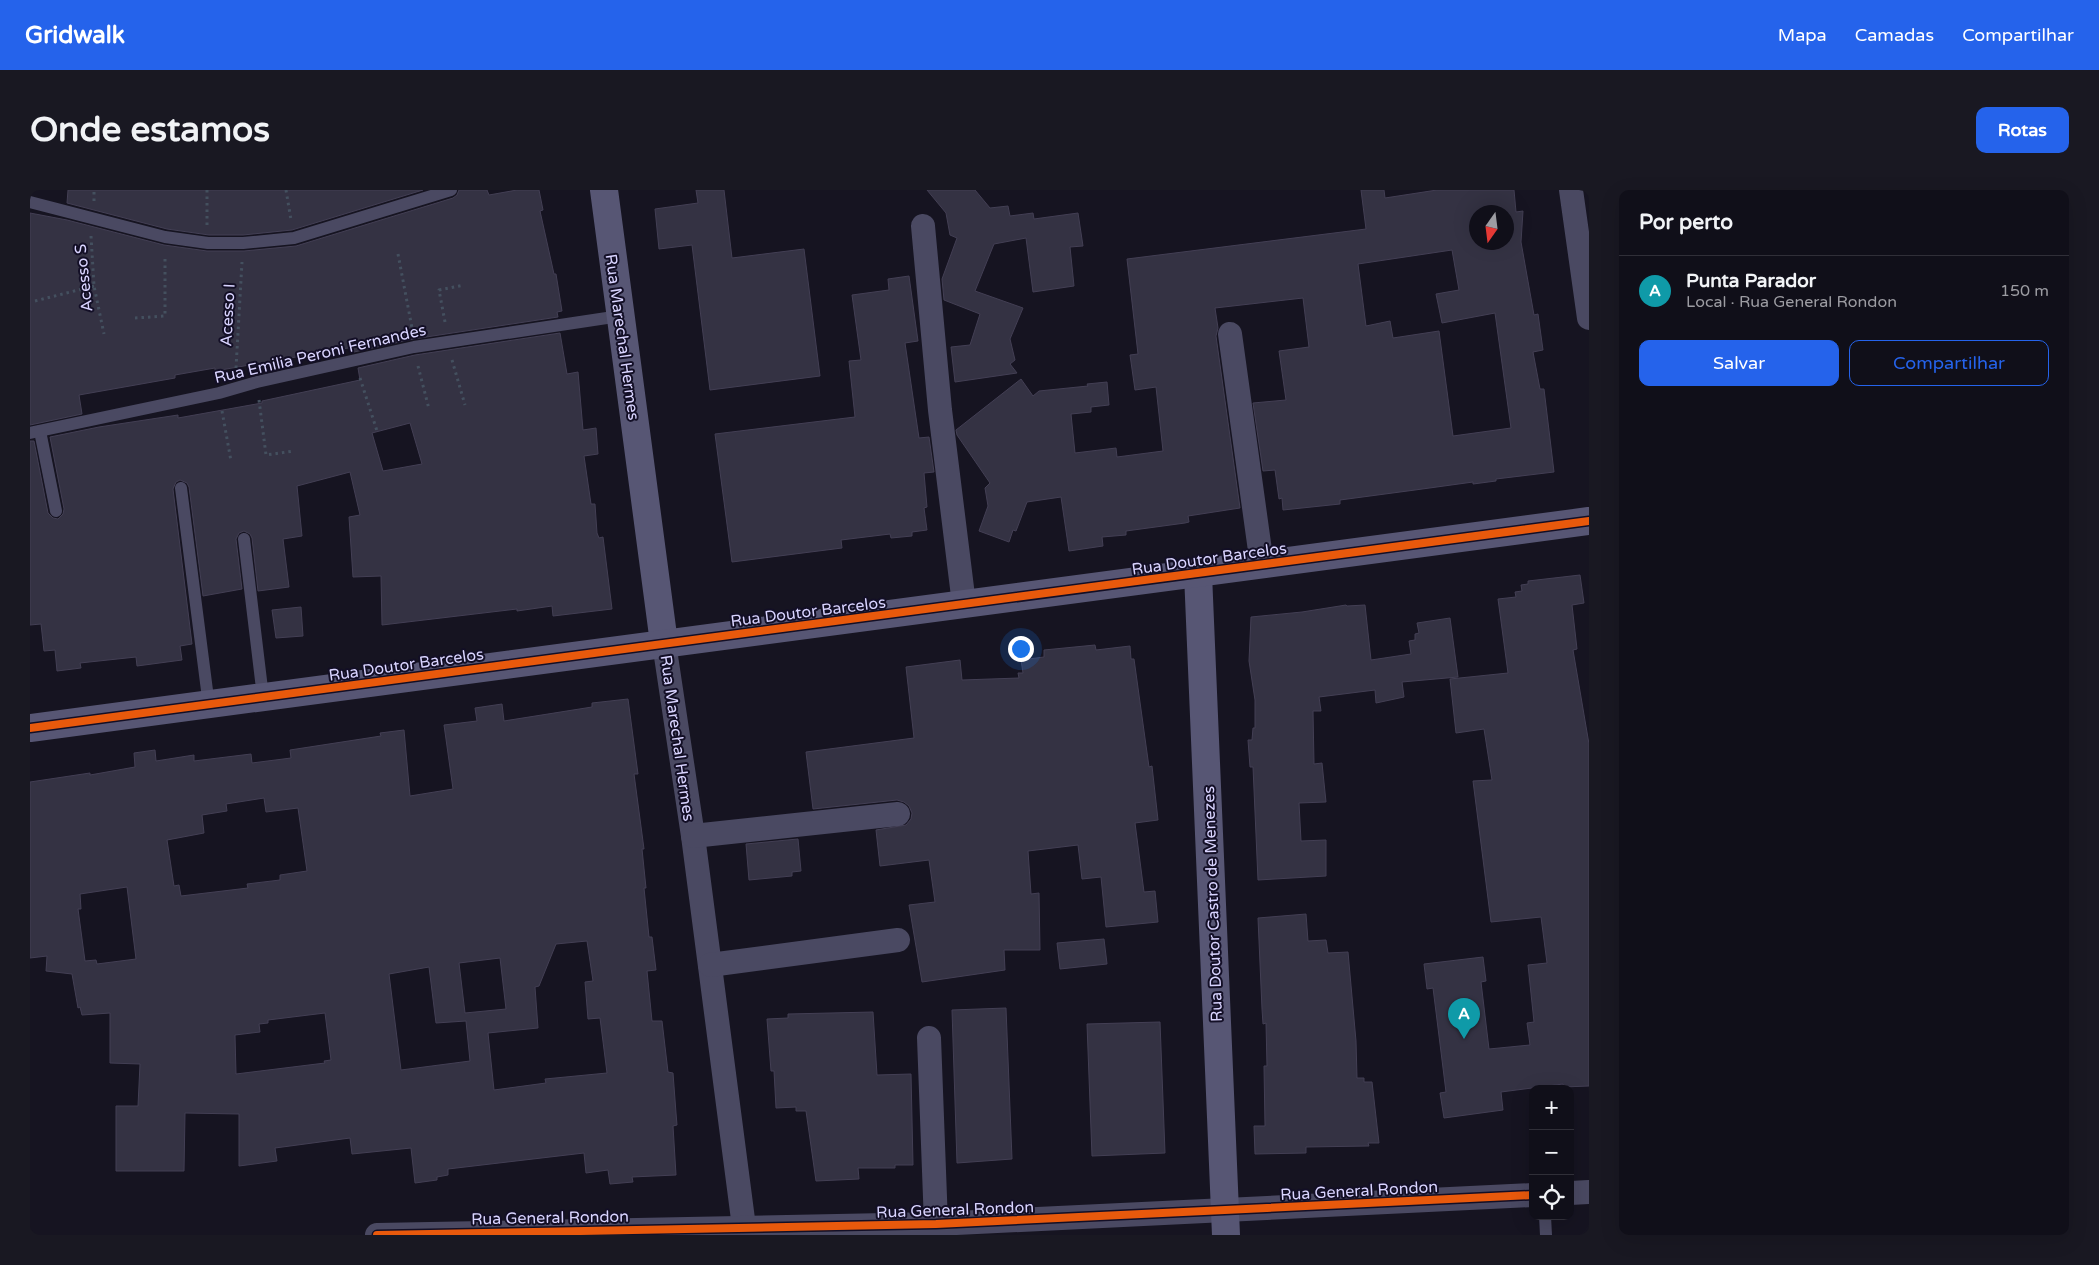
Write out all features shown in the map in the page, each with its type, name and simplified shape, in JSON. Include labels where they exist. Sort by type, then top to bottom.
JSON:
[{"type":"street","name":"Rua Marechal Hermes","points":[[604,190],[664,643],[693,836],[744,1227]]},
{"type":"street","points":[[1571,190],[1589,318]]},
{"type":"street","points":[[923,226],[940,410],[964,604]]},
{"type":"street","points":[[1230,334],[1262,565]]},
{"type":"street","name":"Rua Doutor Barcelos","points":[[30,728],[208,706],[664,643],[1589,521]]},
{"type":"street","name":"Rua Doutor Castro de Menezes","points":[[1198,574],[1225,1223]]},
{"type":"street","points":[[693,836],[898,814]]},
{"type":"street","points":[[710,965],[898,940]]},
{"type":"street","points":[[929,1038],[936,1224]]},
{"type":"street","points":[[1574,1193],[1589,1192]]},
{"type":"street","name":"Rua General Rondon","points":[[377,1235],[744,1227],[809,1231],[936,1224],[1225,1223],[1529,1195]]},
{"type":"lane","points":[[30,202],[165,237],[208,243],[243,243],[294,238],[450,190]]},
{"type":"lane","name":"Rua Emilia Peroni Fernandes","points":[[35,432],[219,393],[257,382],[414,347],[620,316]]},
{"type":"lane","points":[[35,432],[56,511]]},
{"type":"lane","points":[[181,488],[208,706]]},
{"type":"lane","points":[[244,539],[263,698]]},
{"type":"lane","points":[[1545,1220],[1546,1235]]},
{"type":"path","points":[[207,190],[208,243]]},
{"type":"path","points":[[286,190],[294,238]]},
{"type":"path","points":[[135,318],[165,316],[165,237]]},
{"type":"path","points":[[36,301],[94,286]]},
{"type":"path","points":[[355,361],[377,431]]},
{"type":"path","points":[[257,382],[266,455],[294,451]]},
{"type":"path","points":[[219,393],[232,461]]},
{"type":"building","points":[[68,190],[423,190],[292,230],[243,235],[209,235],[167,229],[67,203]]},
{"type":"building","points":[[459,190],[487,190],[489,195],[517,190],[539,190],[543,210],[540,211],[554,274],[556,274],[562,311],[557,312],[558,317],[413,339],[354,352],[354,347],[215,371],[215,368],[175,375],[175,378],[79,395],[82,414],[30,425],[30,213],[67,220],[164,245],[207,251],[244,251],[296,246],[453,198]]},
{"type":"building","points":[[696,190],[724,190],[732,258],[804,249],[820,376],[710,390],[692,245],[659,249],[655,209],[698,203]]},
{"type":"building","points":[[927,190],[975,190],[990,208],[1008,206],[1010,216],[1033,213],[1034,219],[1078,213],[1083,246],[1070,247],[1074,286],[1033,292],[1026,238],[994,244],[975,291],[1023,308],[1010,339],[1015,360],[1010,364],[1017,373],[955,382],[951,347],[970,345],[980,314],[944,300],[942,279],[957,238],[950,235],[946,213]]},
{"type":"building","points":[[1361,190],[1384,190],[1385,198],[1437,190],[1514,190],[1516,212],[1523,211],[1521,242],[1534,315],[1538,314],[1543,350],[1533,352],[1540,389],[1544,389],[1554,472],[1340,500],[1340,504],[1283,510],[1282,498],[1279,499],[1275,470],[1263,471],[1253,403],[1286,400],[1279,351],[1309,347],[1303,298],[1215,308],[1218,328],[1216,336],[1240,508],[1188,516],[1189,522],[1185,523],[1126,531],[1126,535],[1102,537],[1103,546],[1069,551],[1061,497],[1027,502],[1016,531],[1013,530],[1009,542],[979,531],[988,506],[985,488],[990,483],[957,435],[956,430],[1021,379],[1033,396],[1039,391],[1107,382],[1109,405],[1091,407],[1091,412],[1071,414],[1075,453],[1116,448],[1117,457],[1163,451],[1156,387],[1135,390],[1130,355],[1138,354],[1127,259],[1366,229]],"holes":[[[1452,250],[1459,290],[1436,294],[1442,323],[1495,313],[1511,428],[1453,436],[1439,331],[1393,338],[1390,321],[1366,326],[1358,264]]]},
{"type":"building","points":[[909,276],[918,341],[905,343],[919,438],[929,437],[934,472],[924,473],[927,507],[924,508],[927,530],[912,532],[912,536],[891,538],[890,534],[841,540],[842,548],[732,562],[715,434],[855,417],[849,361],[861,360],[852,295],[889,290],[888,279]]},
{"type":"building","points":[[560,333],[567,374],[578,372],[583,430],[596,428],[598,454],[584,456],[591,504],[595,504],[597,533],[599,538],[603,537],[612,609],[553,616],[552,606],[382,625],[381,576],[353,577],[349,517],[360,515],[350,472],[297,486],[302,536],[283,539],[289,587],[258,591],[252,538],[250,534],[244,531],[239,533],[236,539],[242,589],[203,596],[189,487],[187,483],[180,480],[176,482],[173,489],[192,644],[180,646],[182,660],[137,666],[136,657],[80,663],[81,668],[57,671],[55,650],[44,651],[41,624],[30,625],[30,441],[34,441],[48,513],[53,518],[58,519],[63,514],[64,509],[50,437],[99,427],[178,415],[178,418],[262,403],[262,401],[360,380],[358,368],[415,355]],"holes":[[[410,423],[422,464],[383,471],[372,433]]]},
{"type":"building","points":[[1580,575],[1584,603],[1572,605],[1577,649],[1573,650],[1589,744],[1589,1086],[1574,1087],[1574,1085],[1563,1084],[1529,1085],[1529,1088],[1501,1092],[1503,1110],[1444,1118],[1440,1093],[1446,1092],[1433,988],[1427,989],[1424,964],[1483,957],[1486,981],[1481,982],[1489,1049],[1530,1045],[1527,1023],[1534,1022],[1528,965],[1547,963],[1541,917],[1491,922],[1473,781],[1492,780],[1484,729],[1456,733],[1450,679],[1508,673],[1498,599],[1516,597],[1515,592],[1522,591],[1521,585],[1528,584],[1528,581]]},
{"type":"building","points":[[1346,605],[1365,605],[1371,660],[1411,654],[1409,641],[1415,640],[1415,634],[1419,633],[1417,623],[1450,618],[1458,677],[1402,682],[1404,697],[1376,703],[1375,690],[1319,697],[1321,711],[1313,711],[1314,764],[1322,763],[1326,802],[1299,803],[1301,841],[1326,840],[1326,876],[1258,880],[1253,767],[1250,767],[1248,740],[1252,740],[1253,728],[1255,728],[1255,700],[1249,661],[1251,617]]},
{"type":"building","points":[[301,607],[303,636],[276,638],[272,610]]},
{"type":"building","points":[[1095,645],[1096,650],[1130,646],[1131,659],[1134,659],[1149,767],[1152,766],[1158,820],[1135,823],[1144,892],[1155,891],[1158,922],[1106,927],[1101,877],[1082,879],[1078,845],[1028,851],[1031,894],[1039,893],[1040,950],[1004,950],[1005,970],[922,982],[909,905],[935,902],[929,860],[880,866],[876,830],[906,825],[911,819],[912,813],[909,806],[897,800],[813,809],[806,752],[914,738],[906,667],[960,660],[962,680],[1019,678],[1018,673],[1023,673],[1021,660],[1044,657],[1044,650]]},
{"type":"building","points":[[628,699],[638,774],[634,774],[644,849],[642,849],[646,888],[644,888],[649,937],[652,937],[656,970],[647,971],[652,1021],[662,1021],[668,1072],[673,1073],[677,1125],[673,1126],[676,1175],[632,1177],[633,1182],[610,1184],[608,1170],[586,1173],[584,1153],[448,1169],[448,1175],[437,1177],[437,1180],[415,1183],[411,1148],[352,1154],[350,1138],[275,1148],[277,1161],[239,1166],[239,1114],[185,1113],[184,1171],[116,1171],[116,1106],[138,1106],[140,1064],[110,1063],[110,1013],[82,1015],[80,1007],[78,1008],[72,974],[46,971],[47,956],[30,958],[30,782],[90,773],[90,775],[135,767],[134,753],[155,750],[156,761],[194,755],[194,761],[251,754],[252,763],[291,758],[290,750],[381,736],[380,733],[404,730],[410,796],[453,789],[444,725],[477,721],[475,708],[502,704],[504,721],[592,707],[592,703]],"holes":[[[264,798],[266,812],[298,808],[307,871],[280,875],[280,880],[247,884],[248,888],[181,896],[179,885],[174,886],[167,840],[204,833],[202,815],[227,811],[226,804]],[[127,887],[136,959],[97,964],[96,960],[85,961],[78,909],[81,909],[80,894]],[[587,941],[593,981],[585,982],[588,1019],[600,1018],[607,1073],[545,1079],[546,1083],[494,1090],[488,1033],[538,1028],[535,987],[539,986],[556,944]],[[500,958],[506,1009],[465,1013],[459,963]],[[429,967],[436,1023],[466,1021],[470,1061],[401,1070],[389,974]],[[325,1013],[331,1060],[324,1061],[325,1063],[236,1074],[235,1035],[260,1032],[259,1024],[268,1023],[268,1020]]]},
{"type":"building","points":[[798,839],[801,871],[792,872],[792,876],[749,880],[746,844]]},
{"type":"building","points":[[1306,914],[1308,941],[1326,940],[1328,953],[1348,952],[1356,1041],[1357,1078],[1364,1078],[1364,1082],[1372,1082],[1379,1143],[1368,1143],[1369,1146],[1306,1147],[1306,1153],[1255,1154],[1254,1126],[1265,1126],[1264,1066],[1267,1066],[1266,1023],[1263,1024],[1258,918]]},
{"type":"building","points":[[1104,939],[1107,964],[1060,969],[1057,943]]},
{"type":"building","points":[[1006,1008],[1012,1159],[957,1163],[952,1010]]},
{"type":"building","points":[[873,1012],[877,1075],[911,1074],[913,1165],[895,1165],[895,1168],[858,1168],[859,1179],[816,1181],[806,1111],[796,1111],[796,1107],[776,1108],[774,1071],[771,1071],[767,1019],[788,1018],[788,1014]]},
{"type":"building","points":[[1160,1022],[1165,1153],[1092,1156],[1087,1024]]},
{"type":"cycle path","points":[[30,728],[1589,521]]},
{"type":"cycle path","points":[[377,1235],[936,1224],[1529,1195]]},
{"type":"place","name":"Punta Parador","points":[[1464,1039]]}]
